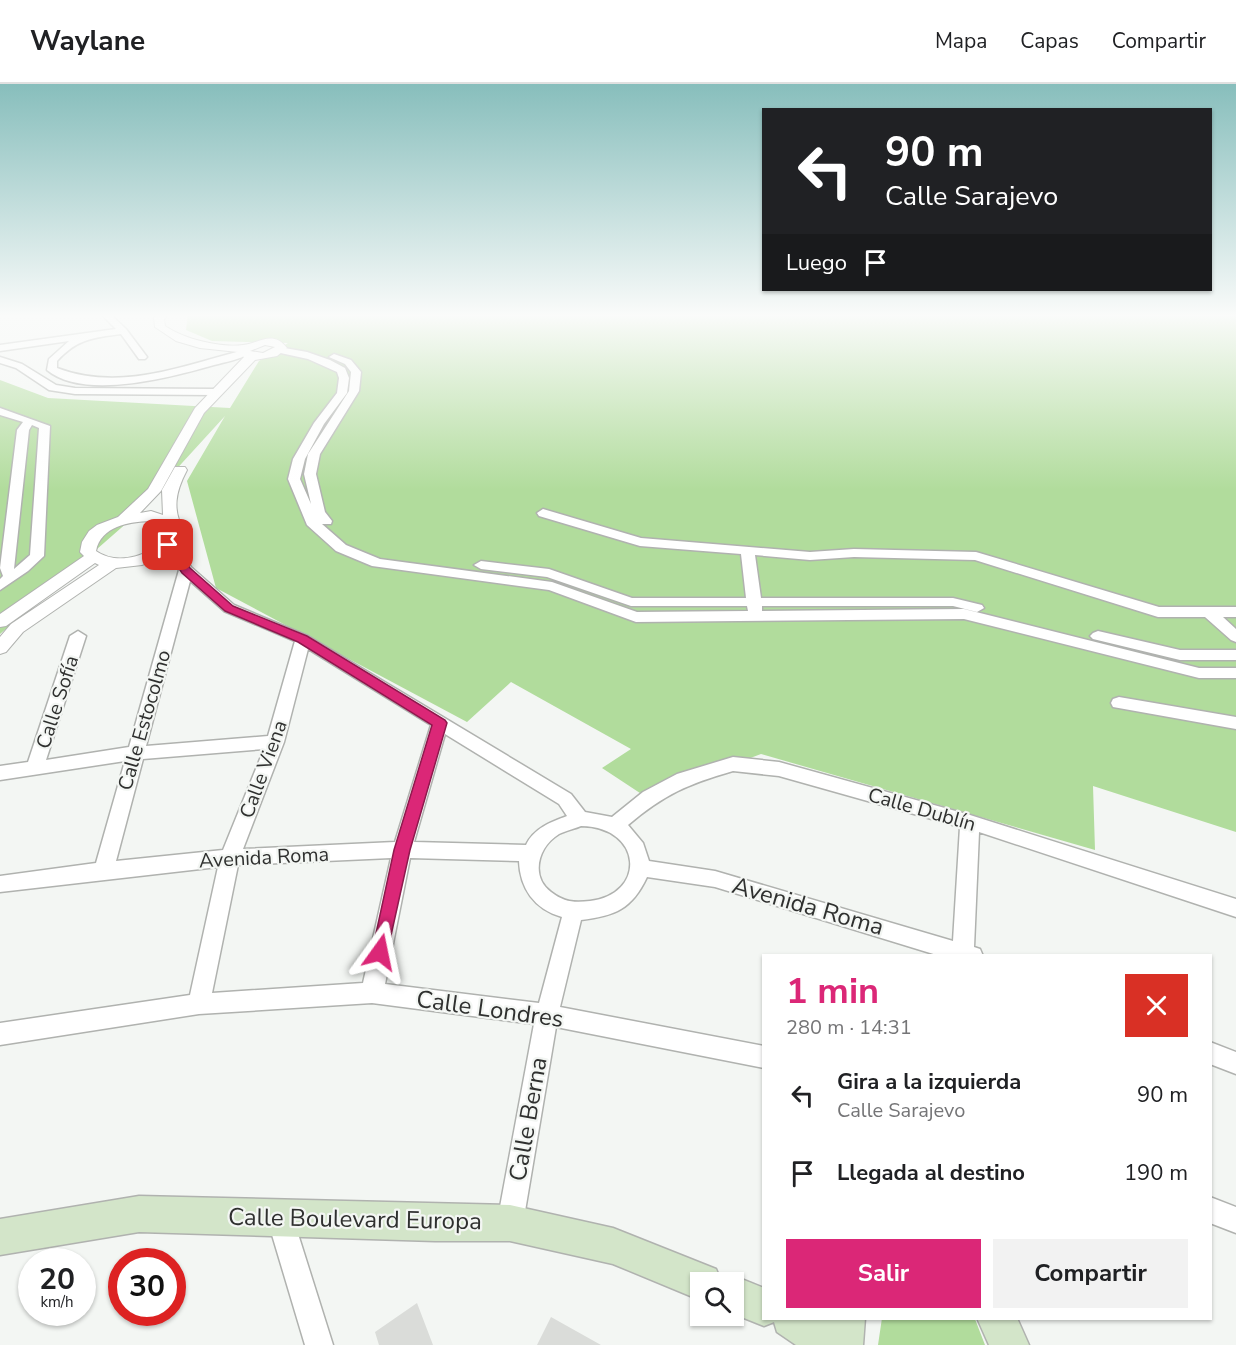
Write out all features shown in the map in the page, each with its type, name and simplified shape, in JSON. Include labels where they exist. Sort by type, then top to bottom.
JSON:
[{"type":"main road","name":"Calle Boulevard Europa","points":[[0,1237],[139,1214],[510,1223],[613,1246],[690,1277]]},
{"type":"main road","points":[[744,1299],[762,1306]]},
{"type":"main road","points":[[794,1320],[828,1345]]},
{"type":"main road","points":[[844,1345],[846,1320]]},
{"type":"main road","points":[[997,1320],[1010,1345]]},
{"type":"street","points":[[43,373],[53,388],[102,386],[216,392]]},
{"type":"street","points":[[58,373],[68,378],[102,386],[167,373]]},
{"type":"street","points":[[187,443],[199,411],[233,373]]},
{"type":"street","points":[[112,563],[93,557],[88,552],[92,538],[100,531],[121,521],[162,490],[187,443],[236,373]]},
{"type":"street","points":[[342,373],[344,378],[342,402],[314,459],[310,474],[319,513],[342,540],[376,554],[552,586],[636,617],[755,609],[953,602],[1180,655],[1236,655]]},
{"type":"street","points":[[342,402],[319,423],[299,459],[294,479],[312,522],[341,548],[377,563],[440,565]]},
{"type":"street","points":[[0,411],[45,426],[37,556],[27,568],[5,581]]},
{"type":"street","points":[[5,581],[23,430],[29,421]]},
{"type":"street","points":[[299,459],[314,459]]},
{"type":"street","points":[[0,648],[17,628],[112,563],[143,558],[168,545],[177,532],[171,522],[162,490]]},
{"type":"street","points":[[543,513],[640,542],[810,556],[854,552],[976,556],[1158,612],[1236,612]]},
{"type":"street","points":[[121,521],[151,516],[171,522]]},
{"type":"street","points":[[168,545],[186,570],[229,608],[303,639],[565,799],[580,819]]},
{"type":"street","points":[[748,552],[755,609]]},
{"type":"street","points":[[0,622],[93,557]]},
{"type":"street","name":"Calle Estocolmo","points":[[104,869],[186,570]]},
{"type":"street","points":[[755,609],[964,614],[1199,673],[1236,673]]},
{"type":"street","points":[[1208,611],[1236,637]]},
{"type":"street","name":"Calle Sofía","points":[[35,768],[78,636]]},
{"type":"street","name":"Calle Viena","points":[[199,1004],[230,858],[275,742],[303,639]]},
{"type":"street","points":[[1119,703],[1236,723]]},
{"type":"street","points":[[372,993],[402,850],[440,723]]},
{"type":"street","points":[[0,773],[134,753],[275,742]]},
{"type":"street","name":"Calle Dublín","points":[[615,825],[649,797],[683,779],[733,764],[779,769],[970,822],[1236,908]]},
{"type":"street","points":[[598,819],[615,825],[635,844],[639,856],[640,868],[635,884],[625,896],[610,906],[591,912],[573,912],[555,906],[540,896],[531,883],[527,868],[530,853],[537,840],[549,829],[564,822],[598,819]]},
{"type":"street","points":[[967,954],[970,822]]},
{"type":"street","name":"Avenida Roma","points":[[0,884],[104,869],[230,858],[402,850],[530,853]]},
{"type":"street","name":"Avenida Roma","points":[[640,868],[715,879],[967,954]]},
{"type":"street","name":"Calle Berna","points":[[510,1223],[547,1015],[573,912]]},
{"type":"street","name":"Calle Londres","points":[[0,1034],[199,1004],[372,993],[547,1015],[762,1057]]},
{"type":"street","points":[[1212,1054],[1236,1063]]},
{"type":"street","points":[[1212,1211],[1236,1220]]},
{"type":"street","points":[[280,1218],[319,1345]]},
{"type":"green space","points":[[252,373],[1236,373],[1236,832],[1093,786],[1095,850],[761,754],[646,797],[602,768],[631,749],[511,682],[467,722],[216,588],[187,481],[225,416],[129,521],[0,634],[0,380],[48,398],[230,408]]},
{"type":"green space","points":[[882,1320],[975,1320],[985,1345],[878,1345]]},
{"type":"building","points":[[417,1303],[433,1345],[379,1345],[375,1332]]},
{"type":"building","points":[[551,1317],[601,1345],[537,1345]]},
{"type":"route","points":[[168,545],[186,570],[229,608],[303,639],[440,723],[402,850],[380,952]]}]
